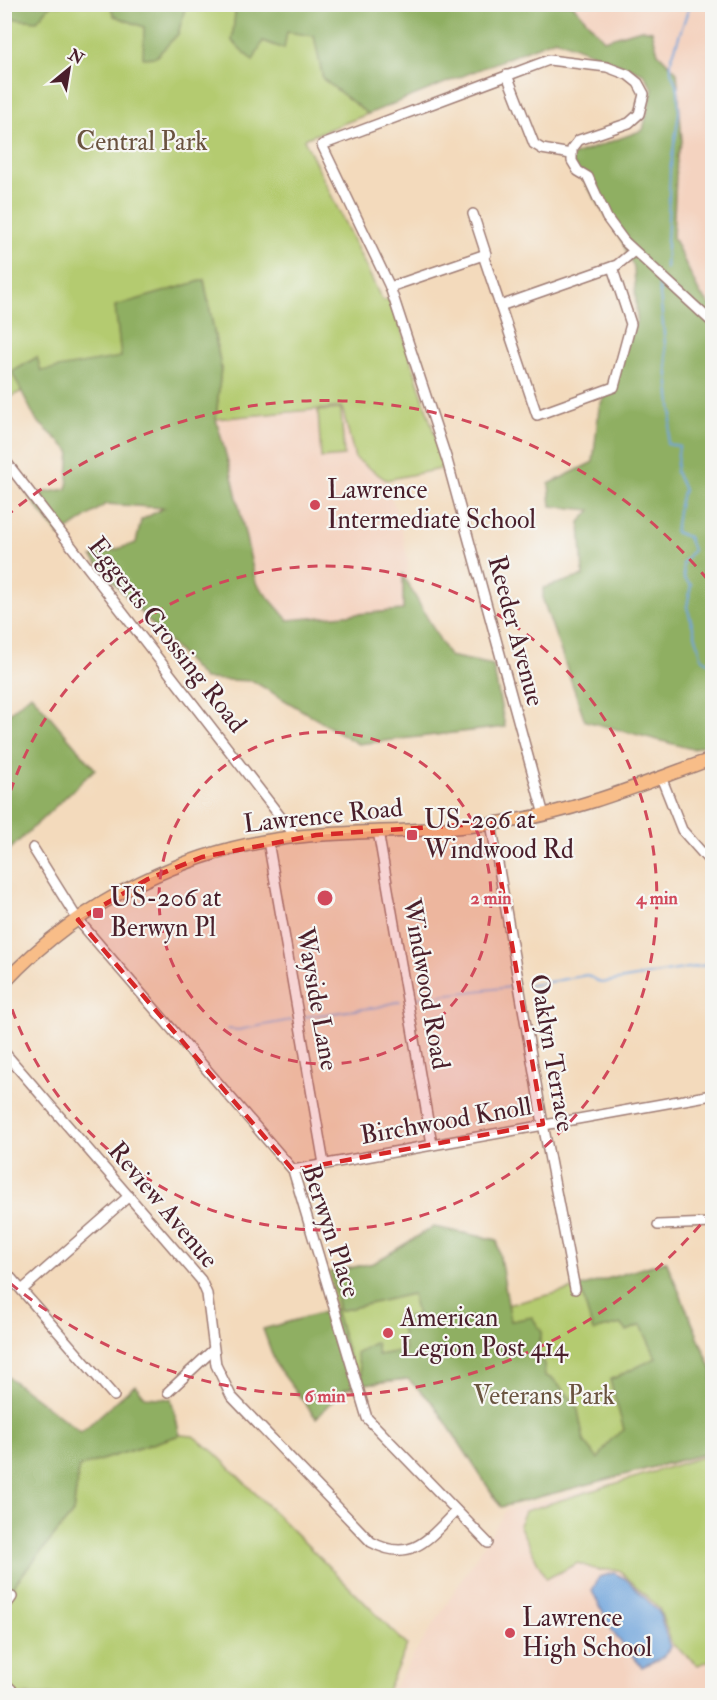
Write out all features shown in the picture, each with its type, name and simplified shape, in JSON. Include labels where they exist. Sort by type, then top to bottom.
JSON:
[{"type":"main road","name":"Lawrence Road","points":[[4,983],[32,956],[78,920],[119,894],[171,869],[211,855],[268,841],[296,837],[491,823],[544,815],[712,759]]},
{"type":"street","points":[[571,154],[542,149],[534,144],[507,75],[555,60],[607,68],[628,75],[638,83],[644,101],[635,119],[579,140],[571,154],[574,166],[588,177],[607,219],[634,251],[712,322]]},
{"type":"street","name":"Reeder Avenue","points":[[507,75],[322,145],[390,287],[447,460],[544,815]]},
{"type":"street","points":[[390,287],[486,254],[473,214]]},
{"type":"street","points":[[500,306],[612,267],[634,251]]},
{"type":"street","points":[[483,255],[537,415],[614,387],[632,324],[612,267]]},
{"type":"street","name":"Eggerts Crossing Road","points":[[4,459],[296,837]]},
{"type":"street","points":[[662,777],[682,830],[690,842],[712,864]]},
{"type":"street","name":"Oaklyn Terrace","points":[[491,823],[543,1124],[575,1288]]},
{"type":"street","name":"Windwood Road","points":[[378,831],[432,1144]]},
{"type":"street","name":"Wayside Lane","points":[[268,841],[324,1164]]},
{"type":"street","name":"Berwyn Place","points":[[33,848],[78,920],[293,1170],[367,1418],[485,1540]]},
{"type":"street","name":"Review Avenue","points":[[4,1052],[205,1287],[213,1350],[221,1378],[235,1402],[371,1542],[397,1551],[414,1548],[428,1539],[456,1511]]},
{"type":"street","name":"Birchwood Knoll","points":[[293,1170],[712,1095]]},
{"type":"street","points":[[22,1290],[129,1196]]},
{"type":"street","points":[[658,1225],[712,1223]]},
{"type":"street","points":[[4,1270],[114,1396]]},
{"type":"street","points":[[168,1392],[213,1350]]},
{"type":"street","points":[[4,1608],[12,1597]]},
{"type":"street","points":[[4,1682],[18,1695]]},
{"type":"highlighted area","points":[[491,823],[543,1124],[293,1170],[78,920],[148,879],[202,857],[316,835]]},
{"type":"shaded area","points":[[573,5],[712,5],[712,307],[700,294],[673,237],[677,156],[682,142],[677,72],[658,53],[641,29],[604,40]]},
{"type":"shaded area","name":"Lawrence Intermediate School","points":[[343,405],[355,458],[386,480],[402,530],[408,562],[404,610],[287,620],[256,583],[216,419]]},
{"type":"shaded area","name":"Lawrence High School","points":[[708,1458],[712,1459],[712,1695],[388,1696],[506,1510]]},
{"type":"green space","points":[[110,4],[186,5],[178,34],[156,57],[143,58],[144,27],[114,16]]},
{"type":"green space","points":[[236,4],[573,5],[604,40],[641,29],[652,31],[658,53],[677,72],[682,142],[677,156],[673,237],[700,294],[712,307],[712,742],[692,749],[585,721],[543,600],[543,588],[583,576],[580,522],[591,510],[551,506],[549,484],[593,462],[599,408],[637,320],[634,268],[622,241],[569,157],[643,130],[653,89],[643,73],[555,39],[368,114],[323,79],[314,36],[287,32],[284,49],[263,41],[253,61],[232,41]]},
{"type":"green space","points":[[4,5],[51,5],[37,21],[5,18]]},
{"type":"green space","name":"Central Park","points":[[5,5],[482,5],[363,110],[368,114],[304,139],[382,300],[392,299],[445,468],[386,480],[355,458],[342,407],[216,419],[221,367],[204,280],[127,359],[43,380],[5,400]]},
{"type":"green space","points":[[204,280],[221,367],[216,419],[233,480],[256,583],[288,620],[403,610],[403,575],[449,656],[493,665],[505,727],[358,744],[253,681],[204,679],[92,557],[136,543],[141,520],[164,508],[106,504],[59,536],[28,495],[67,489],[70,451],[36,420],[12,372],[37,357],[41,371],[121,357],[115,306]]},
{"type":"green space","points":[[341,409],[344,456],[321,458],[318,411]]},
{"type":"green space","points":[[31,694],[95,769],[5,854],[5,717]]},
{"type":"green space","name":"Veterans Park","points":[[433,1227],[497,1240],[507,1305],[594,1284],[666,1261],[712,1370],[712,1452],[501,1507],[434,1404],[408,1379],[357,1385],[324,1273],[374,1263]]},
{"type":"green space","name":"Veterans Park","points":[[433,1227],[497,1240],[511,1321],[532,1317],[542,1332],[537,1353],[544,1364],[545,1376],[553,1379],[577,1405],[584,1441],[598,1459],[612,1438],[624,1430],[610,1380],[656,1358],[641,1325],[627,1331],[621,1324],[593,1331],[580,1287],[666,1261],[712,1370],[712,1452],[501,1507],[434,1404],[408,1379],[364,1384],[356,1353],[376,1342],[378,1355],[405,1350],[400,1319],[417,1315],[412,1294],[339,1311],[331,1272],[374,1263]]},
{"type":"green space","points":[[335,1309],[357,1385],[345,1389],[316,1418],[276,1365],[263,1329]]},
{"type":"green space","points":[[4,1374],[81,1432],[135,1385],[145,1397],[171,1399],[180,1435],[79,1467],[73,1513],[7,1593],[4,1591]]},
{"type":"green space","points":[[180,1435],[193,1436],[215,1453],[407,1645],[385,1695],[14,1695],[5,1686],[4,1597],[73,1513],[79,1467]]},
{"type":"green space","points":[[712,1454],[712,1660],[698,1665],[672,1644],[659,1608],[619,1570],[597,1570],[578,1563],[546,1579],[519,1525],[525,1511]]},
{"type":"water","points":[[614,1573],[626,1579],[659,1612],[670,1647],[663,1657],[642,1667],[614,1634],[592,1591],[599,1577]]},
{"type":"waterway","points":[[666,269],[670,171],[679,113],[678,89],[671,72],[671,60],[690,4]]},
{"type":"waterway","points":[[659,284],[672,415],[667,444],[679,446],[676,472],[684,490],[675,532],[688,537],[693,550],[683,563],[684,578],[691,585],[687,607],[702,658],[712,665]]},
{"type":"waterway","points":[[527,986],[587,975],[601,983],[712,964]]},
{"type":"waterway","points":[[414,998],[511,987]]},
{"type":"waterway","points":[[303,1017],[378,1007],[400,1001]]},
{"type":"waterway","points":[[228,1029],[238,1030],[291,1020]]},
{"type":"place","name":"Lawrence Intermediate School","points":[[315,505]]},
{"type":"place","name":"US-206 at Windwood Rd","points":[[412,835]]},
{"type":"place","name":"US-206 at Berwyn Pl","points":[[98,913]]},
{"type":"place","name":"American Legion Post 414","points":[[388,1333]]},
{"type":"place","name":"Lawrence High School","points":[[510,1633]]}]
